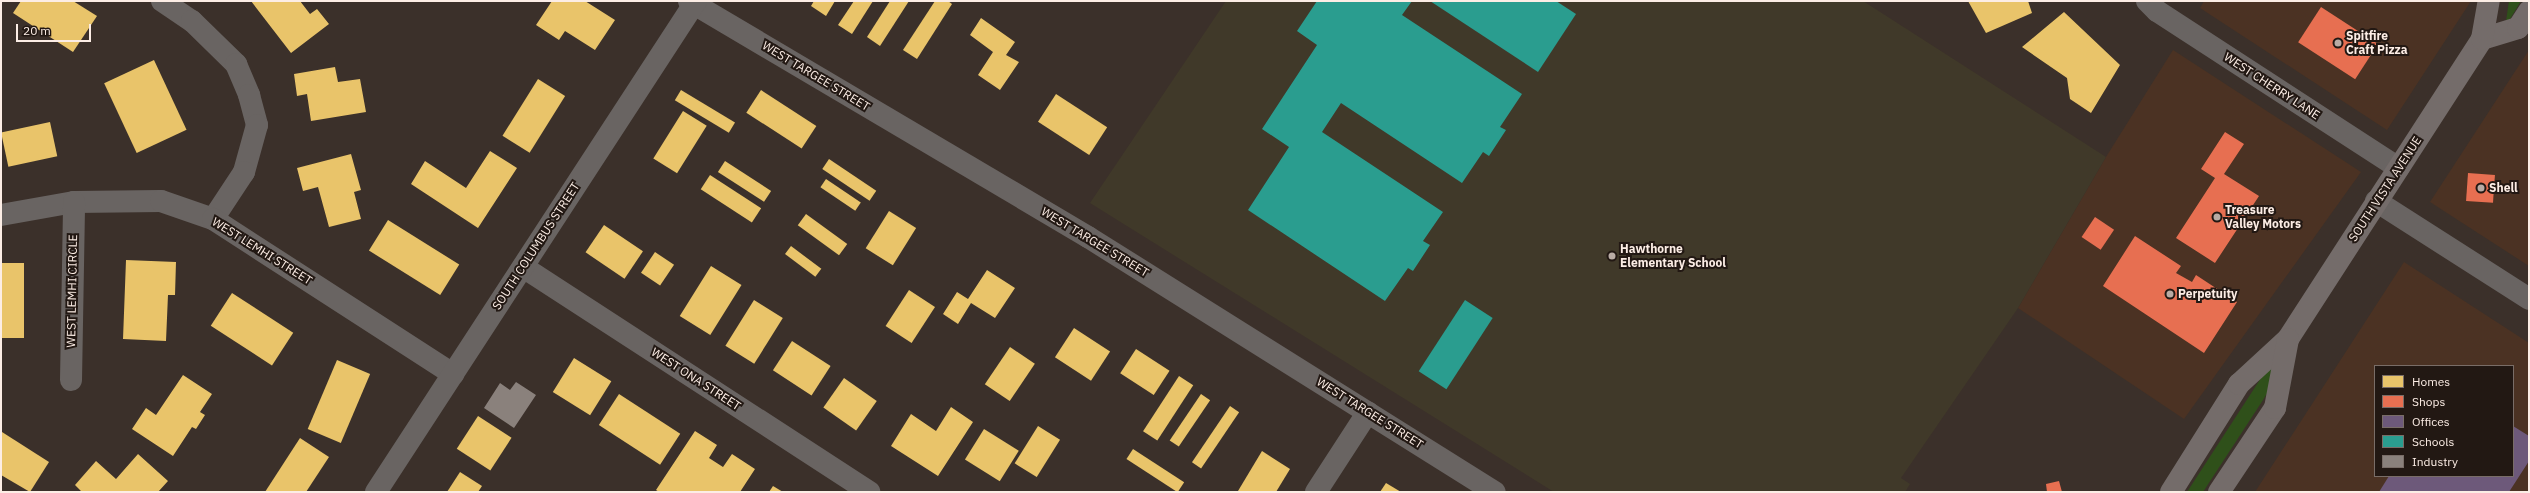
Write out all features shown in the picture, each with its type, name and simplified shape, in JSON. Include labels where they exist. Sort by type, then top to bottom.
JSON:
[{"type":"main road","name":"SOUTH VISTA AVENUE","points":[[2171,492],[2239,384],[2288,339],[2376,201],[2399,168],[2482,39],[2489,1]]},
{"type":"main road","points":[[2482,39],[2518,28],[2529,11]]},
{"type":"main road","name":"SOUTH VISTA AVENUE","points":[[2219,492],[2275,408],[2288,339]]},
{"type":"street","points":[[162,1],[192,21],[236,64],[249,95],[257,125],[244,172],[213,219]]},
{"type":"street","name":"WEST CHERRY LANE","points":[[2147,1],[2158,11],[2399,168]]},
{"type":"street","name":"SOUTH COLUMBUS STREET","points":[[376,492],[523,267],[693,2]]},
{"type":"street","name":"WEST TARGEE STREET","points":[[693,2],[1088,237],[1495,492]]},
{"type":"street","name":"WEST LEMHI STREET","points":[[1,215],[74,202],[161,201],[213,219],[453,374]]},
{"type":"street","points":[[2376,201],[2529,299]]},
{"type":"street","name":"WEST LEMHI CIRCLE","points":[[71,380],[74,202]]},
{"type":"street","name":"WEST ONA STREET","points":[[523,267],[869,492]]},
{"type":"street","points":[[1316,492],[1368,412]]},
{"type":"shaded area","name":"Hawthorne Elementary School","points":[[1226,1],[1863,1],[2106,157],[2018,308],[1901,478],[1910,484],[1905,492],[1554,492],[1090,203]]},
{"type":"shaded area","points":[[2204,1],[2471,1],[2387,130],[2200,8]]},
{"type":"shaded area","points":[[2173,50],[2361,172],[2184,419],[2018,308],[2106,157]]},
{"type":"shaded area","points":[[2529,50],[2529,266],[2430,202]]},
{"type":"shaded area","points":[[2404,262],[2529,343],[2529,492],[2255,492]]},
{"type":"green space","points":[[2509,1],[2521,1],[2510,19],[2506,21]]},
{"type":"green space","points":[[2274,358],[2268,392],[2263,400],[2203,492],[2187,492]]},
{"type":"building: Homes","points":[[21,1],[73,1],[97,16],[73,52],[13,13]]},
{"type":"building: Homes","points":[[251,1],[300,1],[310,14],[317,9],[329,24],[291,53]]},
{"type":"building: Homes","points":[[552,1],[585,1],[615,20],[595,50],[565,31],[559,40],[536,25]]},
{"type":"building: Homes","points":[[814,1],[835,1],[826,16],[811,6]]},
{"type":"building: Homes","points":[[854,1],[873,1],[852,34],[838,25]]},
{"type":"building: Homes","points":[[890,1],[909,1],[880,46],[867,37]]},
{"type":"building: Homes","points":[[935,1],[948,1],[952,4],[917,59],[903,50]]},
{"type":"building: Homes","points":[[1968,1],[2028,1],[2032,13],[1986,33]]},
{"type":"building: Homes","points":[[2064,12],[2120,65],[2091,113],[2070,99],[2067,78],[2022,47]]},
{"type":"building: Homes","points":[[981,18],[1015,42],[1006,55],[1019,62],[1000,90],[978,75],[993,52],[970,35]]},
{"type":"building: Homes","points":[[154,60],[187,130],[137,153],[104,83]]},
{"type":"building: Homes","points":[[335,67],[338,82],[360,79],[366,112],[311,121],[307,94],[297,96],[294,74]]},
{"type":"building: Homes","points":[[538,79],[565,96],[530,153],[502,136]]},
{"type":"building: Homes","points":[[681,90],[735,122],[729,133],[675,100]]},
{"type":"building: Homes","points":[[761,90],[816,126],[802,149],[746,113]]},
{"type":"building: Homes","points":[[1056,94],[1107,127],[1089,155],[1038,122]]},
{"type":"building: Homes","points":[[683,111],[707,126],[677,173],[653,158]]},
{"type":"building: Homes","points":[[50,122],[57,156],[8,167],[1,132]]},
{"type":"building: Homes","points":[[490,151],[517,168],[478,228],[411,184],[425,161],[466,188]]},
{"type":"building: Homes","points":[[351,154],[361,190],[354,192],[361,219],[329,227],[318,187],[303,191],[297,168]]},
{"type":"building: Homes","points":[[829,159],[876,191],[870,201],[822,169]]},
{"type":"building: Homes","points":[[725,161],[771,191],[764,202],[718,172]]},
{"type":"building: Homes","points":[[710,175],[761,208],[752,222],[701,189]]},
{"type":"building: Homes","points":[[826,179],[861,202],[855,211],[820,187]]},
{"type":"building: Homes","points":[[889,211],[916,228],[893,265],[866,248]]},
{"type":"building: Homes","points":[[806,214],[847,244],[839,255],[798,225]]},
{"type":"building: Homes","points":[[388,220],[459,265],[440,295],[369,251]]},
{"type":"building: Homes","points":[[604,225],[643,251],[625,279],[586,252]]},
{"type":"building: Homes","points":[[791,246],[821,269],[815,277],[785,254]]},
{"type":"building: Homes","points":[[655,252],[674,265],[660,286],[641,273]]},
{"type":"building: Homes","points":[[126,260],[176,262],[175,295],[168,295],[166,341],[123,339]]},
{"type":"building: Homes","points":[[1,263],[24,263],[24,338],[1,338]]},
{"type":"building: Homes","points":[[711,266],[742,285],[710,335],[680,316]]},
{"type":"building: Homes","points":[[987,270],[1015,288],[995,318],[971,303],[958,324],[943,314],[957,292],[968,299]]},
{"type":"building: Homes","points":[[909,290],[935,307],[912,343],[886,326]]},
{"type":"building: Homes","points":[[232,293],[293,333],[272,365],[211,326]]},
{"type":"building: Homes","points":[[754,300],[783,318],[754,364],[725,346]]},
{"type":"building: Homes","points":[[1074,328],[1110,351],[1091,381],[1055,357]]},
{"type":"building: Homes","points":[[792,341],[831,366],[812,395],[773,370]]},
{"type":"building: Homes","points":[[1010,347],[1035,364],[1010,401],[985,384]]},
{"type":"building: Homes","points":[[1136,349],[1170,371],[1154,395],[1120,373]]},
{"type":"building: Homes","points":[[574,358],[611,381],[590,415],[553,392]]},
{"type":"building: Homes","points":[[337,360],[370,374],[341,443],[308,429]]},
{"type":"building: Homes","points":[[183,375],[212,394],[200,412],[205,415],[196,429],[192,427],[173,456],[132,429],[146,408],[156,415]]},
{"type":"building: Homes","points":[[1179,376],[1193,385],[1157,441],[1143,431]]},
{"type":"building: Homes","points":[[844,378],[877,401],[856,430],[823,407]]},
{"type":"building: Homes","points":[[619,394],[680,434],[660,465],[599,425]]},
{"type":"building: Homes","points":[[1201,394],[1210,400],[1179,447],[1170,440]]},
{"type":"building: Homes","points":[[1230,406],[1239,412],[1201,469],[1192,462]]},
{"type":"building: Homes","points":[[951,407],[973,422],[938,476],[891,446],[911,414],[936,431]]},
{"type":"building: Homes","points":[[478,416],[512,438],[490,470],[457,449]]},
{"type":"building: Homes","points":[[1038,426],[1060,440],[1037,477],[1015,463]]},
{"type":"building: Homes","points":[[984,429],[1019,451],[1000,481],[965,460]]},
{"type":"building: Homes","points":[[695,431],[717,445],[709,458],[723,467],[732,454],[755,469],[740,492],[659,492],[656,490]]},
{"type":"building: Homes","points":[[2,432],[49,462],[30,492],[1,475]]},
{"type":"building: Homes","points":[[300,438],[329,457],[306,492],[265,492]]},
{"type":"building: Homes","points":[[1133,449],[1184,482],[1177,492],[1126,459]]},
{"type":"building: Homes","points":[[1262,451],[1290,469],[1276,492],[1238,491]]},
{"type":"building: Homes","points":[[138,454],[168,481],[158,492],[82,492],[75,485],[96,461],[116,479]]},
{"type":"building: Homes","points":[[460,472],[482,486],[478,492],[447,492]]},
{"type":"building: Homes","points":[[1386,483],[1401,492],[1380,492]]},
{"type":"building: Homes","points":[[773,486],[783,492],[769,492]]},
{"type":"building: Shops","name":"Spitfire Craft Pizza","points":[[2321,7],[2378,44],[2355,79],[2298,42]]},
{"type":"building: Shops","name":"Treasure Valley Motors","points":[[2225,132],[2244,144],[2224,174],[2259,196],[2215,263],[2176,238],[2215,178],[2201,169]]},
{"type":"building: Shops","name":"Shell","points":[[2468,173],[2495,175],[2493,203],[2466,201]]},
{"type":"building: Shops","points":[[2095,217],[2114,230],[2101,250],[2082,237]]},
{"type":"building: Shops","name":"Perpetuity","points":[[2135,236],[2181,266],[2176,273],[2192,282],[2196,275],[2237,302],[2204,353],[2103,286]]},
{"type":"building: Shops","points":[[2059,481],[2062,492],[2047,492],[2046,484]]},
{"type":"building: Offices","points":[[2514,427],[2529,436],[2529,461],[2509,492],[2379,492],[2388,477],[2514,477]]},
{"type":"building: Schools","points":[[1317,1],[1412,1],[1402,15],[1522,94],[1500,127],[1506,130],[1489,156],[1483,152],[1462,183],[1341,103],[1322,132],[1443,212],[1423,241],[1430,245],[1413,271],[1408,268],[1385,301],[1248,210],[1289,147],[1262,129],[1317,45],[1297,31]]},
{"type":"building: Schools","points":[[1430,1],[1556,1],[1576,14],[1538,72]]},
{"type":"building: Schools","points":[[1465,300],[1493,318],[1446,389],[1419,371]]},
{"type":"building: Industry","points":[[516,382],[536,395],[514,428],[484,408],[500,383],[510,390]]},
{"type":"place","name":"Spitfire Craft Pizza","points":[[2338,43]]},
{"type":"place","name":"Shell","points":[[2481,188]]},
{"type":"place","name":"Treasure Valley Motors","points":[[2217,217]]},
{"type":"place","name":"Hawthorne Elementary School","points":[[1612,256]]},
{"type":"place","name":"Perpetuity","points":[[2170,294]]}]
